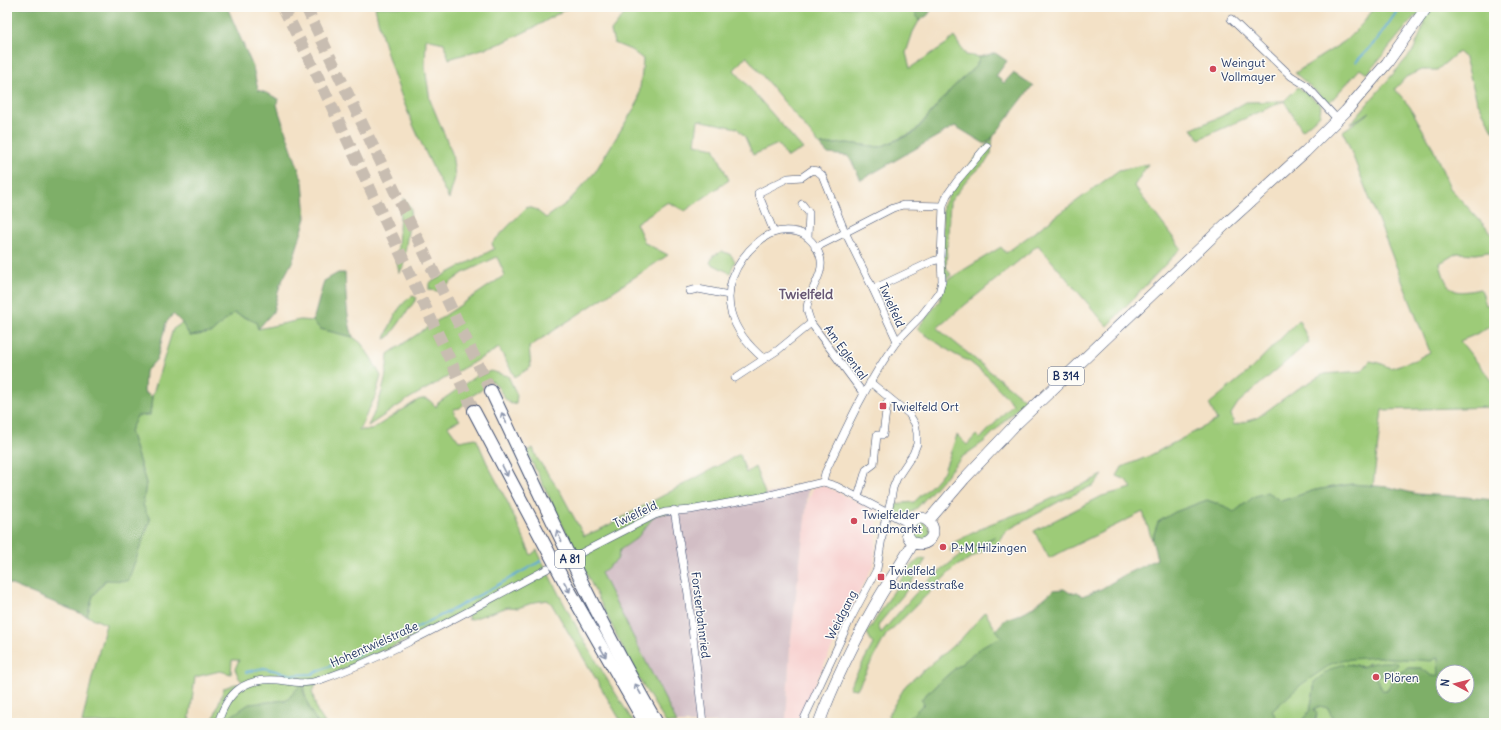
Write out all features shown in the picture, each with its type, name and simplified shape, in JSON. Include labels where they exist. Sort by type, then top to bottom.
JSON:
[{"type":"highway","name":"A 81","points":[[491,391],[570,558],[613,643],[657,723]]},
{"type":"highway","name":"A 81","points":[[474,412],[564,581],[645,723]]},
{"type":"main road","name":"B 314","points":[[928,521],[974,467],[1042,399],[1337,119],[1387,63],[1427,7]]},
{"type":"main road","points":[[918,518],[928,521],[931,524],[933,532],[930,540],[920,544],[914,543],[907,534],[909,524],[918,518]]},
{"type":"main road","points":[[819,723],[857,637],[889,581],[914,543]]},
{"type":"street","points":[[1231,19],[1291,76],[1307,86],[1337,119]]},
{"type":"street","points":[[896,341],[921,316],[939,293],[942,281],[941,259],[943,206],[947,195],[987,146]]},
{"type":"street","name":"Twielfeld","points":[[577,555],[655,515],[674,510],[690,510],[766,496],[823,482],[825,473],[863,393],[883,359],[896,341],[873,289],[845,232],[822,175],[817,171],[812,170],[802,177],[788,178],[758,193],[774,232]]},
{"type":"street","points":[[764,359],[750,347],[739,331],[730,310],[729,295],[731,280],[737,266],[748,251],[774,232],[796,232],[808,237],[809,213],[802,204]]},
{"type":"street","points":[[815,248],[893,208],[903,205],[943,206]]},
{"type":"street","name":"Am Eglental","points":[[808,237],[820,255],[822,266],[807,308],[811,323],[863,393]]},
{"type":"street","points":[[873,289],[933,260],[941,259]]},
{"type":"street","points":[[689,290],[698,289],[729,295]]},
{"type":"street","name":"Am Eglental","points":[[735,378],[778,350],[811,323]]},
{"type":"street","name":"Am Eglental","points":[[870,382],[909,414],[915,424],[917,433],[917,444],[913,454],[892,488],[887,513]]},
{"type":"street","points":[[858,497],[866,470],[874,464],[877,435],[883,435],[887,403]]},
{"type":"street","points":[[823,482],[836,486],[909,524]]},
{"type":"street","name":"Forsterbahnried","points":[[674,510],[688,594],[703,723]]},
{"type":"street","name":"Weidgang","points":[[802,723],[850,620],[877,569],[887,513]]},
{"type":"street","name":"Hohentwielstraße","points":[[218,723],[222,709],[230,696],[237,689],[249,683],[265,680],[302,683],[319,681],[378,656],[441,625],[547,569]]},
{"type":"shaded area","points":[[823,485],[878,512],[874,564],[796,723],[786,723],[790,646],[807,504],[813,488]]},
{"type":"shaded area","points":[[809,486],[790,646],[786,723],[677,723],[601,573],[617,560],[620,551],[637,538],[655,515]]},
{"type":"green space","points":[[7,7],[227,7],[253,67],[258,90],[278,99],[277,104],[279,112],[303,182],[306,218],[293,260],[280,285],[273,312],[258,329],[256,322],[234,313],[211,333],[190,336],[182,323],[173,314],[166,323],[157,359],[145,372],[144,392],[152,397],[150,415],[137,416],[130,431],[146,483],[143,505],[150,520],[128,581],[105,580],[93,596],[87,616],[7,583]]},
{"type":"green space","points":[[375,7],[569,7],[537,26],[502,43],[449,59],[444,43],[426,39],[425,67],[430,100],[452,153],[455,177],[449,199],[415,130],[405,106],[388,57]]},
{"type":"green space","points":[[630,7],[913,7],[919,21],[913,32],[906,53],[910,68],[954,37],[966,55],[980,57],[976,66],[953,87],[914,132],[880,147],[847,143],[820,145],[746,56],[734,70],[803,149],[787,157],[778,144],[753,155],[745,137],[737,128],[698,120],[695,144],[714,148],[729,180],[685,211],[668,202],[636,223],[645,243],[668,255],[529,347],[531,367],[515,377],[499,348],[410,398],[368,426],[382,391],[386,374],[388,354],[505,275],[497,257],[463,273],[439,291],[429,290],[429,283],[494,249],[492,243],[527,207],[535,209],[546,218],[568,202],[595,172],[638,102],[643,59],[631,50],[614,43],[611,31]]},
{"type":"green space","points":[[913,7],[933,7],[928,15],[919,21]]},
{"type":"green space","points":[[1375,7],[1494,7],[1494,132],[1477,101],[1465,58],[1458,52],[1437,70],[1421,70],[1406,77],[1395,89],[1410,107],[1432,146],[1450,188],[1494,236],[1494,260],[1488,252],[1476,254],[1457,253],[1440,263],[1445,279],[1450,287],[1461,292],[1481,289],[1486,305],[1494,306],[1494,325],[1460,341],[1494,383],[1494,407],[1382,410],[1373,486],[1352,484],[1315,490],[1281,501],[1244,504],[1234,513],[1224,506],[1207,500],[1175,512],[1158,522],[1152,540],[1143,512],[1049,558],[1034,531],[1102,496],[1132,488],[1126,480],[1117,476],[1122,467],[1149,456],[1217,420],[1209,404],[1248,372],[1299,320],[1309,342],[1238,403],[1231,414],[1234,425],[1257,418],[1294,391],[1324,374],[1362,371],[1370,361],[1380,363],[1390,368],[1415,360],[1430,352],[1343,131],[1370,112],[1350,124],[1413,51],[1425,23],[1415,16],[1367,74],[1360,69],[1329,103],[1295,73],[1345,41],[1363,23]]},
{"type":"green space","points":[[995,53],[1007,61],[996,76],[1004,83],[1013,73],[1033,85],[993,137],[985,144],[955,126],[861,180],[849,156],[828,154],[820,145],[847,143],[880,147],[914,133],[953,87],[976,66],[980,57]]},
{"type":"green space","points":[[1298,87],[1321,105],[1320,115],[1302,130],[1284,101]]},
{"type":"green space","points":[[1284,101],[1199,139],[1192,129],[1222,116],[1246,102]]},
{"type":"green space","points":[[993,137],[991,154],[986,162],[968,179],[950,202],[946,267],[951,275],[942,281],[943,206],[957,181]]},
{"type":"green space","points":[[1148,164],[1134,186],[1181,248],[1107,326],[1038,245],[937,328],[1025,400],[985,441],[962,457],[917,508],[903,518],[894,512],[893,504],[914,502],[944,471],[957,435],[967,445],[976,435],[980,439],[1013,404],[987,376],[970,362],[954,354],[917,329],[940,300],[944,282],[1001,247],[1006,253],[1119,170]]},
{"type":"green space","points":[[404,198],[411,209],[403,267],[399,273],[397,262],[400,212]]},
{"type":"green space","points":[[722,251],[731,255],[735,261],[730,273],[710,263],[713,256]]},
{"type":"green space","points":[[338,273],[345,273],[348,313],[353,337],[320,329],[313,321],[324,281]]},
{"type":"green space","points":[[413,296],[417,298],[389,337],[385,339],[392,321],[399,309],[408,299]]},
{"type":"green space","points":[[234,313],[256,322],[258,329],[300,320],[313,321],[320,329],[353,337],[361,343],[381,376],[375,397],[359,430],[371,430],[418,400],[428,400],[436,407],[438,403],[476,376],[491,371],[508,376],[517,395],[516,403],[511,404],[492,381],[473,395],[460,408],[454,409],[454,413],[460,420],[448,426],[459,441],[476,438],[509,505],[531,555],[537,550],[583,638],[634,723],[622,723],[551,603],[547,600],[535,602],[518,608],[508,607],[469,620],[467,612],[319,681],[312,691],[317,711],[325,723],[318,723],[312,714],[306,699],[303,684],[287,700],[270,702],[231,716],[224,723],[212,723],[224,688],[235,684],[245,685],[239,678],[235,669],[239,660],[232,660],[231,674],[220,671],[195,677],[189,723],[82,723],[106,624],[87,616],[93,596],[147,529],[150,520],[143,505],[146,483],[130,431],[137,416],[150,415],[152,397],[173,329],[182,323],[190,336],[211,333]]},
{"type":"green space","points":[[533,448],[537,458],[561,493],[584,536],[603,528],[740,454],[746,473],[755,467],[766,496],[655,515],[637,538],[620,550],[617,560],[601,573],[677,723],[666,723],[634,671],[527,452]]},
{"type":"green space","points":[[1103,475],[1094,485],[1060,501],[1006,531],[999,542],[955,567],[886,635],[857,689],[849,688],[873,644],[867,633],[908,569],[920,559],[926,559],[904,594],[878,625],[881,633],[915,594],[935,575],[958,557],[996,536],[962,552],[950,551],[953,543],[990,524],[1025,511]]},
{"type":"green space","points":[[1352,484],[1388,487],[1417,494],[1494,500],[1494,723],[1338,723],[1334,721],[1328,708],[1320,706],[1314,709],[1317,714],[1314,723],[1300,723],[1310,710],[1314,682],[1331,669],[1348,664],[1362,667],[1375,663],[1397,662],[1398,665],[1383,674],[1375,676],[1383,691],[1387,691],[1394,676],[1408,668],[1421,668],[1432,676],[1435,676],[1435,704],[1475,704],[1475,664],[1438,664],[1438,658],[1431,661],[1378,657],[1351,659],[1333,663],[1302,684],[1272,711],[1280,723],[903,723],[924,704],[921,699],[952,671],[986,644],[1002,637],[996,630],[1005,620],[1030,608],[1053,590],[1064,589],[1070,593],[1078,592],[1082,596],[1101,589],[1126,574],[1157,559],[1152,540],[1158,522],[1175,512],[1207,500],[1224,506],[1234,512],[1255,496],[1267,492],[1281,501],[1315,490]]},
{"type":"green space","points":[[920,522],[927,525],[930,532],[927,539],[920,542],[913,539],[910,532],[913,525]]},
{"type":"green space","points":[[985,612],[996,630],[1003,637],[986,644],[952,671],[921,699],[925,704],[903,723],[891,723],[888,715],[906,685],[961,639]]},
{"type":"green space","points":[[1378,657],[1406,659],[1438,658],[1438,664],[1435,664],[1435,676],[1432,676],[1421,668],[1408,668],[1394,676],[1387,691],[1383,691],[1375,676],[1393,670],[1369,663],[1362,667],[1351,664],[1314,682],[1310,710],[1300,723],[1280,723],[1272,711],[1293,691],[1324,667],[1337,661]]},
{"type":"green space","points":[[302,683],[304,694],[312,714],[318,723],[224,723],[231,716],[249,704],[287,700]]},
{"type":"green space","points":[[1320,706],[1328,708],[1334,721],[1338,723],[1314,723],[1317,717],[1314,709]]},
{"type":"waterway","points":[[1356,62],[1377,40],[1400,7]]},
{"type":"waterway","points":[[246,672],[264,668],[293,675],[312,674],[400,636],[456,608],[541,561]]},
{"type":"tunnel","points":[[283,7],[317,75],[474,411]]},
{"type":"tunnel","points":[[306,7],[491,391]]},
{"type":"place","name":"Weingut Vollmayer","points":[[1213,69]]},
{"type":"place","name":"Twielfeld Ort","points":[[883,406]]},
{"type":"place","name":"Twielfelder Landmarkt","points":[[854,521]]},
{"type":"place","name":"P+M Hilzingen","points":[[943,547]]},
{"type":"place","name":"Twielfeld Bundesstraße","points":[[881,577]]},
{"type":"place","name":"Plören","points":[[1376,677]]},
{"type":"district","name":"Twielfeld","points":[[806,294]]}]
